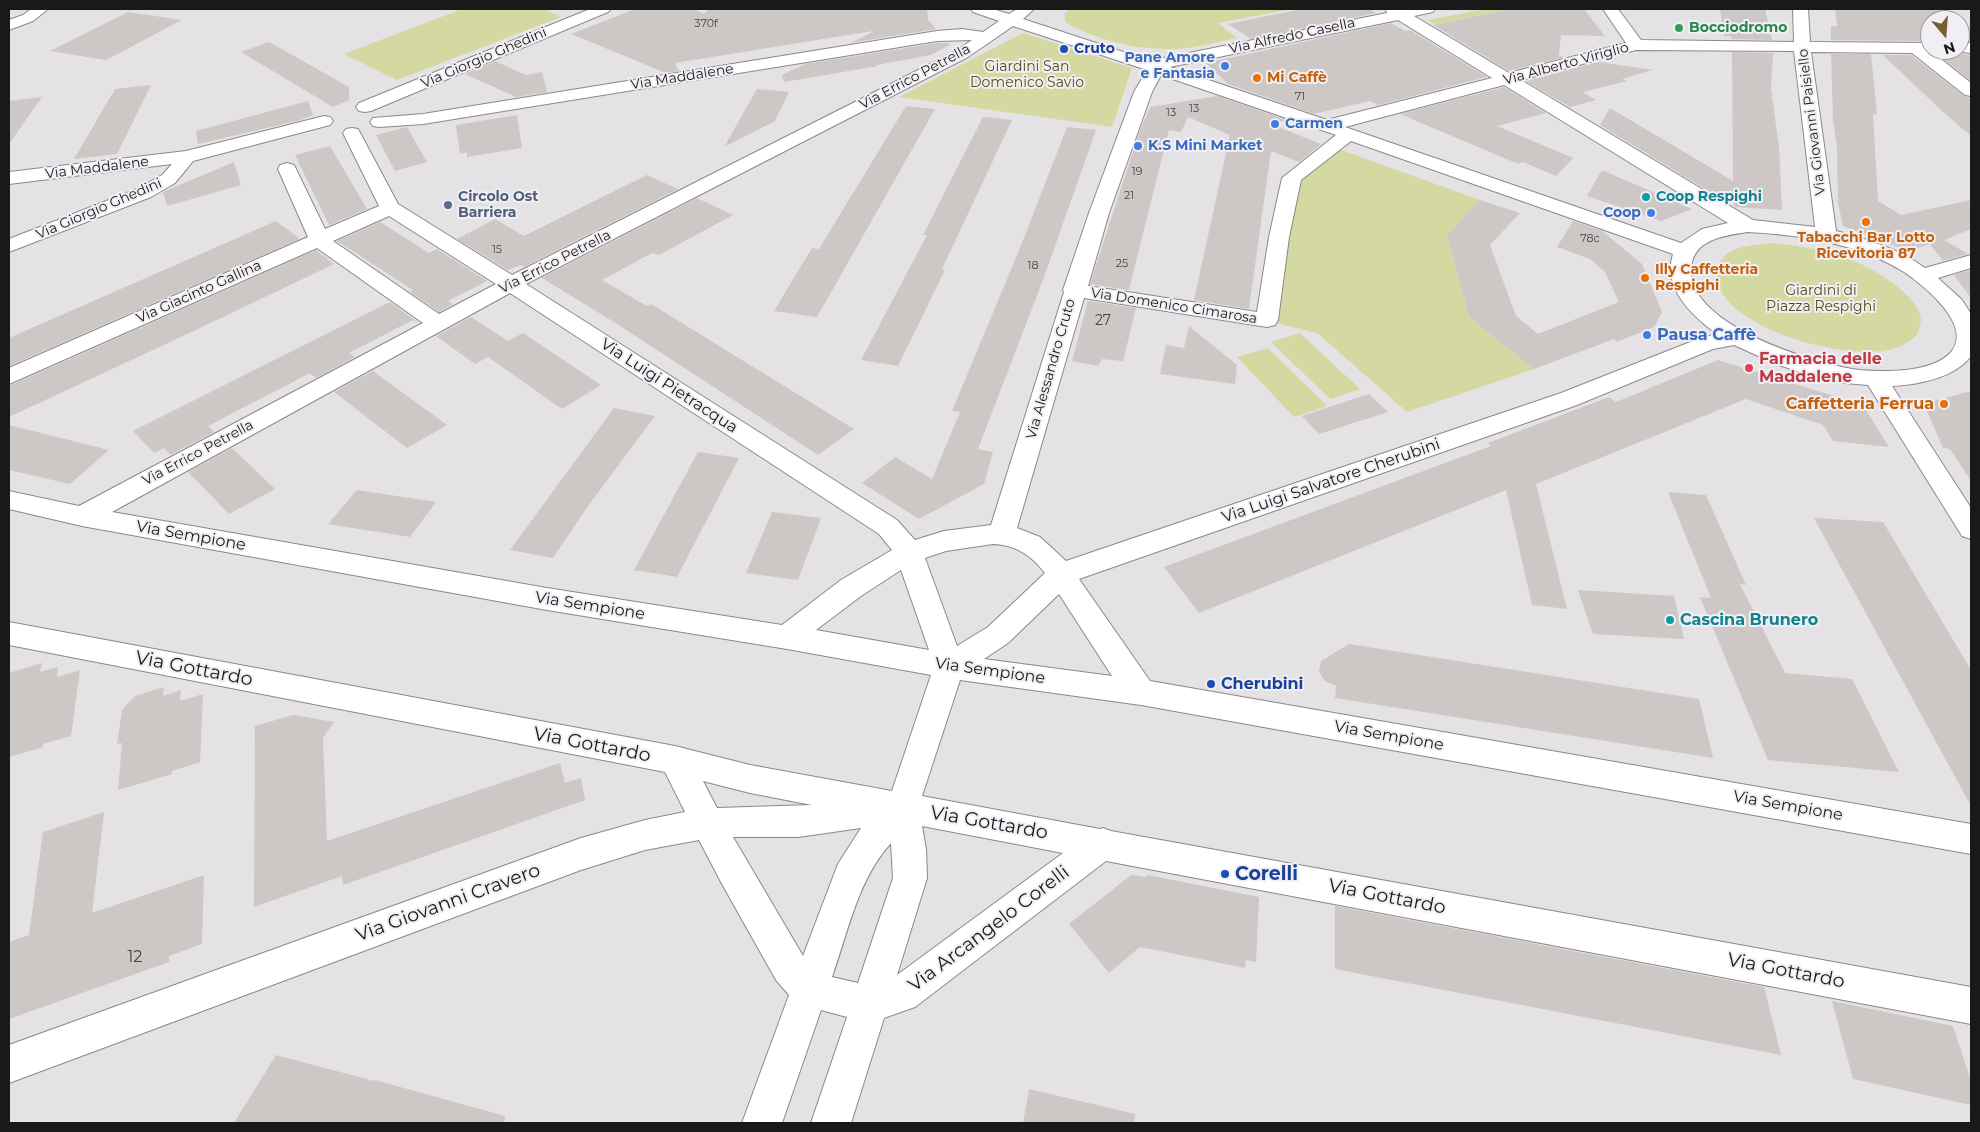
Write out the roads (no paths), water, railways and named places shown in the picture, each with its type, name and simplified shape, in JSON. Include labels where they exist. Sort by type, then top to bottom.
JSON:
[{"type":"street","points":[[9,25],[28,18],[40,9]]},
{"type":"street","points":[[566,9],[583,17]]},
{"type":"street","name":"Via Giorgio Ghedini","points":[[324,121],[603,9]]},
{"type":"street","points":[[978,9],[1327,126],[1684,251]]},
{"type":"street","name":"Via Errico Petrella","points":[[82,516],[511,284],[962,54],[1027,9]]},
{"type":"street","name":"Via Alfredo Casella","points":[[1157,68],[1164,63],[1395,12],[1428,9]]},
{"type":"street","points":[[1610,9],[1636,45]]},
{"type":"street","name":"Via Giovanni Paisiello","points":[[1800,9],[1802,47],[1826,234]]},
{"type":"street","points":[[1395,12],[1748,226]]},
{"type":"street","name":"Via Maddalene","points":[[352,133],[368,129],[379,122],[423,119],[936,36],[957,34],[986,37]]},
{"type":"street","name":"Via Alberto Viriglio","points":[[1327,126],[1636,45],[1920,48]]},
{"type":"street","points":[[1936,60],[1971,91]]},
{"type":"street","name":"Via Alessandro Cruto","points":[[1002,533],[1074,290],[1099,213],[1143,92],[1157,68]]},
{"type":"street","points":[[352,109],[372,108],[381,114],[379,122]]},
{"type":"street","points":[[186,157],[324,121],[323,128],[330,133],[352,133],[390,208]]},
{"type":"street","name":"Via Domenico Cimarosa","points":[[1074,290],[1267,320],[1279,237],[1292,178],[1349,134]]},
{"type":"street","name":"Via Giorgio Ghedini","points":[[9,246],[153,188],[175,176],[186,157]]},
{"type":"street","name":"Via Maddalene","points":[[9,178],[186,157]]},
{"type":"street","points":[[287,169],[319,239],[438,323]]},
{"type":"street","name":"Via Luigi Pietracqua","points":[[390,208],[888,527],[909,552],[946,675]]},
{"type":"street","name":"Via Giacinto Gallina","points":[[9,377],[390,208]]},
{"type":"street","points":[[1748,226],[1785,227],[1826,234],[1860,245],[1893,259],[1922,276],[1944,293],[1959,312],[1967,330],[1968,349],[1949,366],[1918,376],[1876,379],[1848,376],[1811,368],[1775,356],[1737,337],[1709,317],[1687,293],[1679,271],[1684,251],[1703,236],[1723,229],[1748,226]]},
{"type":"street","points":[[1922,276],[1971,261]]},
{"type":"street","name":"Via Luigi Salvatore Cherubini","points":[[946,675],[1005,630],[1061,575],[1569,399],[1706,344],[1737,337]]},
{"type":"street","points":[[1876,379],[1971,529]]},
{"type":"street","name":"Via Sempione","points":[[9,500],[82,516],[547,599],[787,637],[946,675],[1141,692],[1971,839]]},
{"type":"street","points":[[787,637],[871,573],[909,552],[956,538],[1002,533],[1017,537],[1034,546],[1047,557],[1141,692]]},
{"type":"street","name":"Via Gottardo","points":[[12,637],[675,760],[750,779],[906,795],[1103,843],[1971,1006]]},
{"type":"street","points":[[762,1123],[808,989],[850,876],[871,841],[906,795],[946,675]]},
{"type":"street","points":[[675,760],[789,967],[808,989],[869,1004]]},
{"type":"street","points":[[831,1123],[910,878],[906,795]]},
{"type":"street","name":"Via Giovanni Cravero","points":[[9,1064],[581,854],[645,835],[708,823],[798,822],[906,795]]},
{"type":"street","name":"Via Arcangelo Corelli","points":[[869,1004],[902,994],[1103,843]]},
{"type":"place","name":"Bocciodromo","points":[[1679,28]]},
{"type":"place","name":"Cruto","points":[[1064,49]]},
{"type":"place","name":"Pane Amore e Fantasia","points":[[1225,66]]},
{"type":"place","name":"Mi Caffè","points":[[1257,78]]},
{"type":"place","name":"Carmen","points":[[1275,124]]},
{"type":"place","name":"K.S Mini Market","points":[[1138,146]]},
{"type":"place","name":"Coop Respighi","points":[[1646,197]]},
{"type":"place","name":"Circolo Ost Barriera","points":[[448,205]]},
{"type":"place","name":"Coop","points":[[1651,213]]},
{"type":"place","name":"Tabacchi Bar Lotto Ricevitoria 87","points":[[1866,222]]},
{"type":"place","name":"Illy Caffetteria Respighi","points":[[1645,278]]},
{"type":"place","name":"Pausa Caffè","points":[[1647,335]]},
{"type":"place","name":"Farmacia delle Maddalene","points":[[1749,368]]},
{"type":"place","name":"Caffetteria Ferrua","points":[[1944,404]]},
{"type":"place","name":"Cascina Brunero","points":[[1670,620]]},
{"type":"place","name":"Cherubini","points":[[1211,684]]},
{"type":"place","name":"Corelli","points":[[1225,874]]},
{"type":"park label","name":"Giardini San Domenico Savio","points":[[1027,76]]},
{"type":"park label","name":"Giardini di Piazza Respighi","points":[[1821,300]]}]
